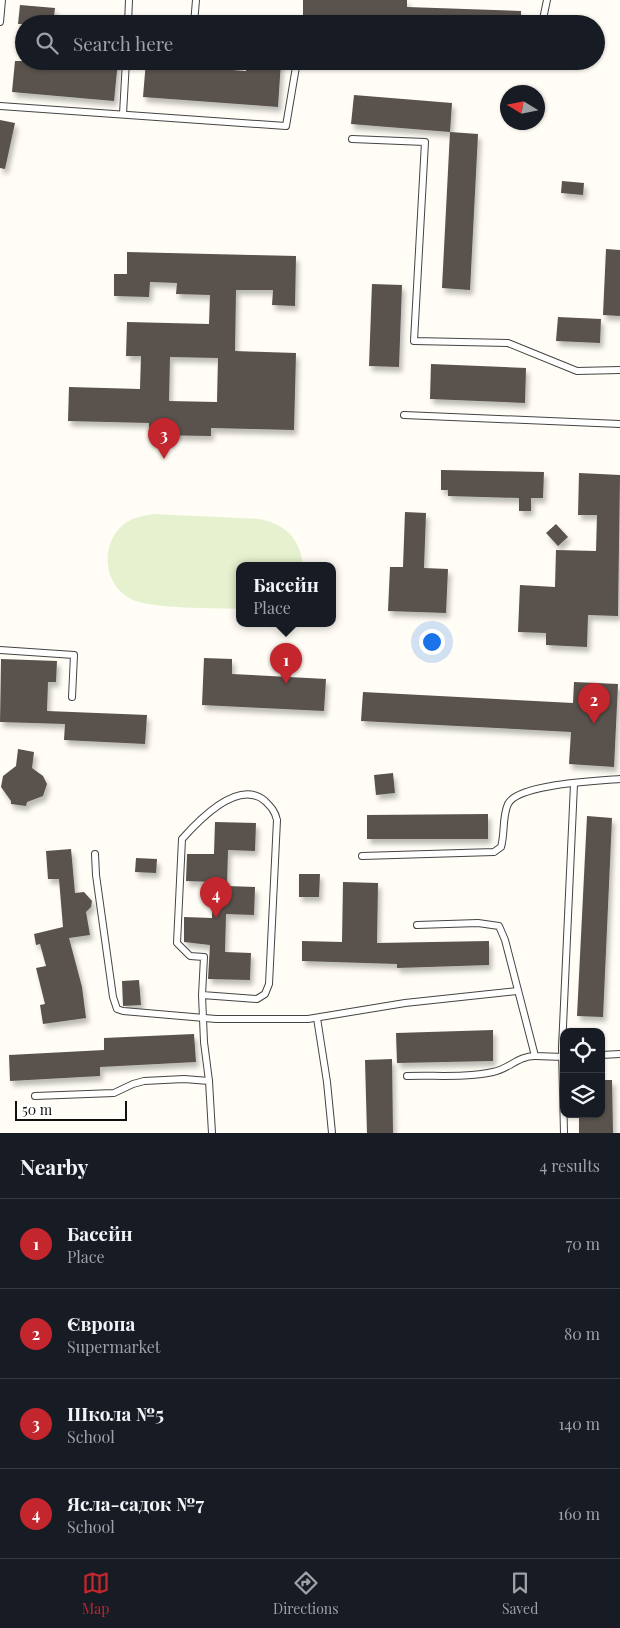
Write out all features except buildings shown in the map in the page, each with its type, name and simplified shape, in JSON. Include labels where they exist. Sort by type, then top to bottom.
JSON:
[{"type":"lane","points":[[0,22],[2,0]]},
{"type":"lane","points":[[128,0],[128,15]]},
{"type":"lane","points":[[195,15],[196,0]]},
{"type":"lane","points":[[544,15],[548,0]]},
{"type":"lane","points":[[123,114],[125,70]]},
{"type":"lane","points":[[0,106],[286,126],[295,70]]},
{"type":"lane","points":[[352,139],[425,142],[414,341],[508,343],[577,371],[620,370]]},
{"type":"lane","points":[[404,415],[620,424]]},
{"type":"lane","points":[[0,650],[74,656],[72,697]]},
{"type":"lane","points":[[362,856],[494,852],[501,847],[506,809],[511,800],[529,791],[620,779]]},
{"type":"lane","points":[[564,1028],[574,784]]},
{"type":"lane","points":[[202,995],[257,999],[265,994],[268,989],[277,820],[275,812],[257,796],[245,796],[221,803],[203,817],[182,839],[177,943],[190,956],[204,957],[202,995],[204,1042],[209,1081],[212,1133]]},
{"type":"lane","points":[[95,854],[96,875],[113,997],[117,1009],[233,1020],[317,1018],[405,1003],[517,991]]},
{"type":"lane","points":[[417,925],[478,923],[500,926],[536,1056]]},
{"type":"lane","points":[[317,1018],[327,1082],[332,1133]]},
{"type":"lane","points":[[605,1056],[620,1054]]},
{"type":"lane","points":[[407,1076],[484,1074],[503,1069],[523,1057],[560,1057]]},
{"type":"lane","points":[[563,1073],[564,1133]]},
{"type":"lane","points":[[35,1096],[114,1093],[132,1084],[144,1081],[184,1079],[209,1081]]},
{"type":"green space","points":[[153,514],[268,521],[290,534],[299,547],[302,562],[236,562],[236,609],[169,607],[142,603],[123,594],[115,585],[110,576],[108,553],[116,532],[127,522]]},
{"type":"place","name":"Школа №5","points":[[164,459]]},
{"type":"place","name":"Басейн","points":[[286,684]]},
{"type":"place","name":"Європа","points":[[594,724]]},
{"type":"place","name":"Ясла-садок №7","points":[[216,918]]}]
